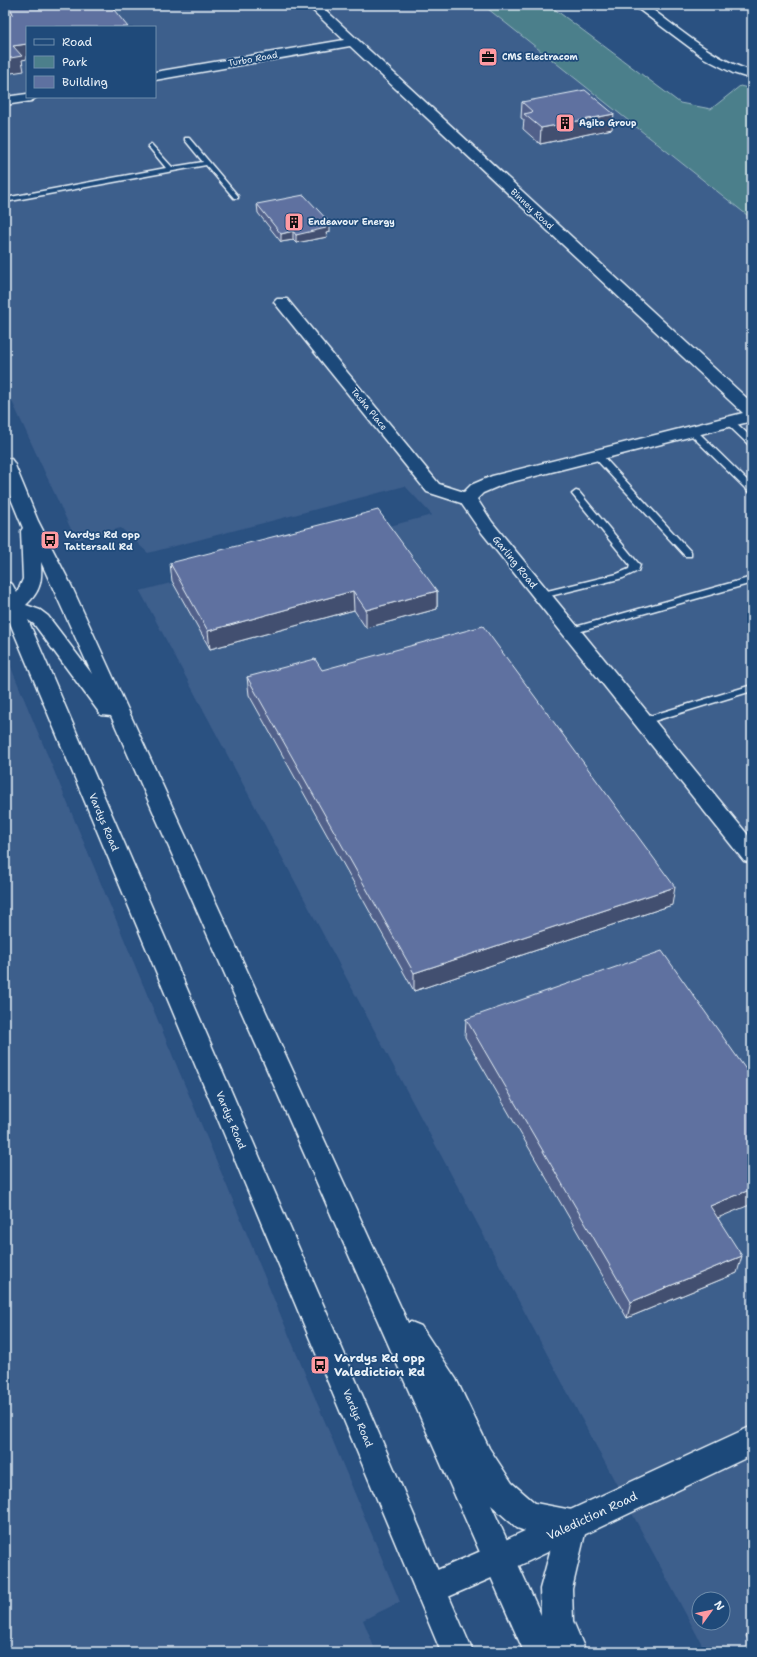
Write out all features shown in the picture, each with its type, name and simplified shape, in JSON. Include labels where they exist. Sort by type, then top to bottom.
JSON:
[{"type":"street","name":"Binney Road","points":[[313,5],[752,412]]},
{"type":"street","points":[[639,5],[717,61],[732,69],[752,75]]},
{"type":"street","name":"Turbo Road","points":[[156,76],[352,42]]},
{"type":"street","points":[[5,101],[26,98]]},
{"type":"street","name":"Tasha Place","points":[[282,302],[433,488],[468,499]]},
{"type":"street","points":[[468,499],[477,489],[498,480],[752,416]]},
{"type":"street","points":[[5,463],[29,521],[62,585],[541,1652]]},
{"type":"street","name":"Garling Road","points":[[468,499],[485,525],[752,854]]},
{"type":"street","points":[[7,604],[28,593],[32,579],[29,521]]},
{"type":"street","points":[[7,604],[33,614],[41,620],[134,746]]},
{"type":"street","name":"Vardys Road","points":[[7,604],[456,1652]]},
{"type":"street","points":[[370,1272],[446,1389],[478,1458],[501,1494],[528,1517],[572,1525],[556,1589],[557,1621],[570,1652]]},
{"type":"street","name":"Valediction Road","points":[[430,1589],[499,1559],[752,1440]]},
{"type":"lane","points":[[187,139],[236,197]]},
{"type":"lane","points":[[151,146],[170,169]]},
{"type":"lane","points":[[5,200],[207,163]]},
{"type":"lane","points":[[730,422],[752,443]]},
{"type":"lane","points":[[692,431],[752,490]]},
{"type":"lane","points":[[597,455],[688,554]]},
{"type":"lane","points":[[542,595],[620,576],[633,571],[635,565],[576,494]]},
{"type":"lane","points":[[571,631],[752,580]]},
{"type":"lane","points":[[644,721],[752,688]]},
{"type":"shaded area","points":[[5,5],[483,5],[752,219],[752,1652],[706,1652],[695,1631],[731,1631],[731,1591],[691,1591],[691,1624],[140,591],[432,515],[405,486],[148,553],[121,528],[76,540],[5,386]]},
{"type":"shaded area","points":[[5,653],[400,1602],[363,1620],[376,1652],[5,1652]]},
{"type":"green space","points":[[483,5],[549,5],[680,103],[711,109],[740,86],[752,89],[752,219]]},
{"type":"building","points":[[5,5],[51,5],[53,8],[72,5],[110,5],[127,26],[26,26],[26,44],[13,46],[22,56],[5,59],[5,16],[13,14],[12,11],[5,12]]},
{"type":"building","points":[[585,90],[614,114],[541,128],[524,114],[533,112],[522,102]]},
{"type":"building","name":"Endeavour Energy","points":[[304,195],[330,223],[323,225],[326,228],[296,235],[293,231],[281,234],[257,204]]},
{"type":"building","points":[[378,510],[437,591],[366,610],[353,591],[208,631],[170,563]]},
{"type":"building","points":[[483,626],[675,887],[414,973],[247,677],[315,659],[322,670]]},
{"type":"building","points":[[662,951],[752,1078],[752,1189],[710,1206],[742,1256],[631,1302],[466,1019]]},
{"type":"place","name":"CMS Electracom","points":[[488,57]]},
{"type":"place","name":"Agito Group","points":[[565,123]]},
{"type":"place","name":"Endeavour Energy","points":[[294,222]]},
{"type":"place","name":"Vardys Rd opp Tattersall Rd","points":[[50,540]]},
{"type":"place","name":"Vardys Rd opp Valediction Rd","points":[[320,1365]]}]
